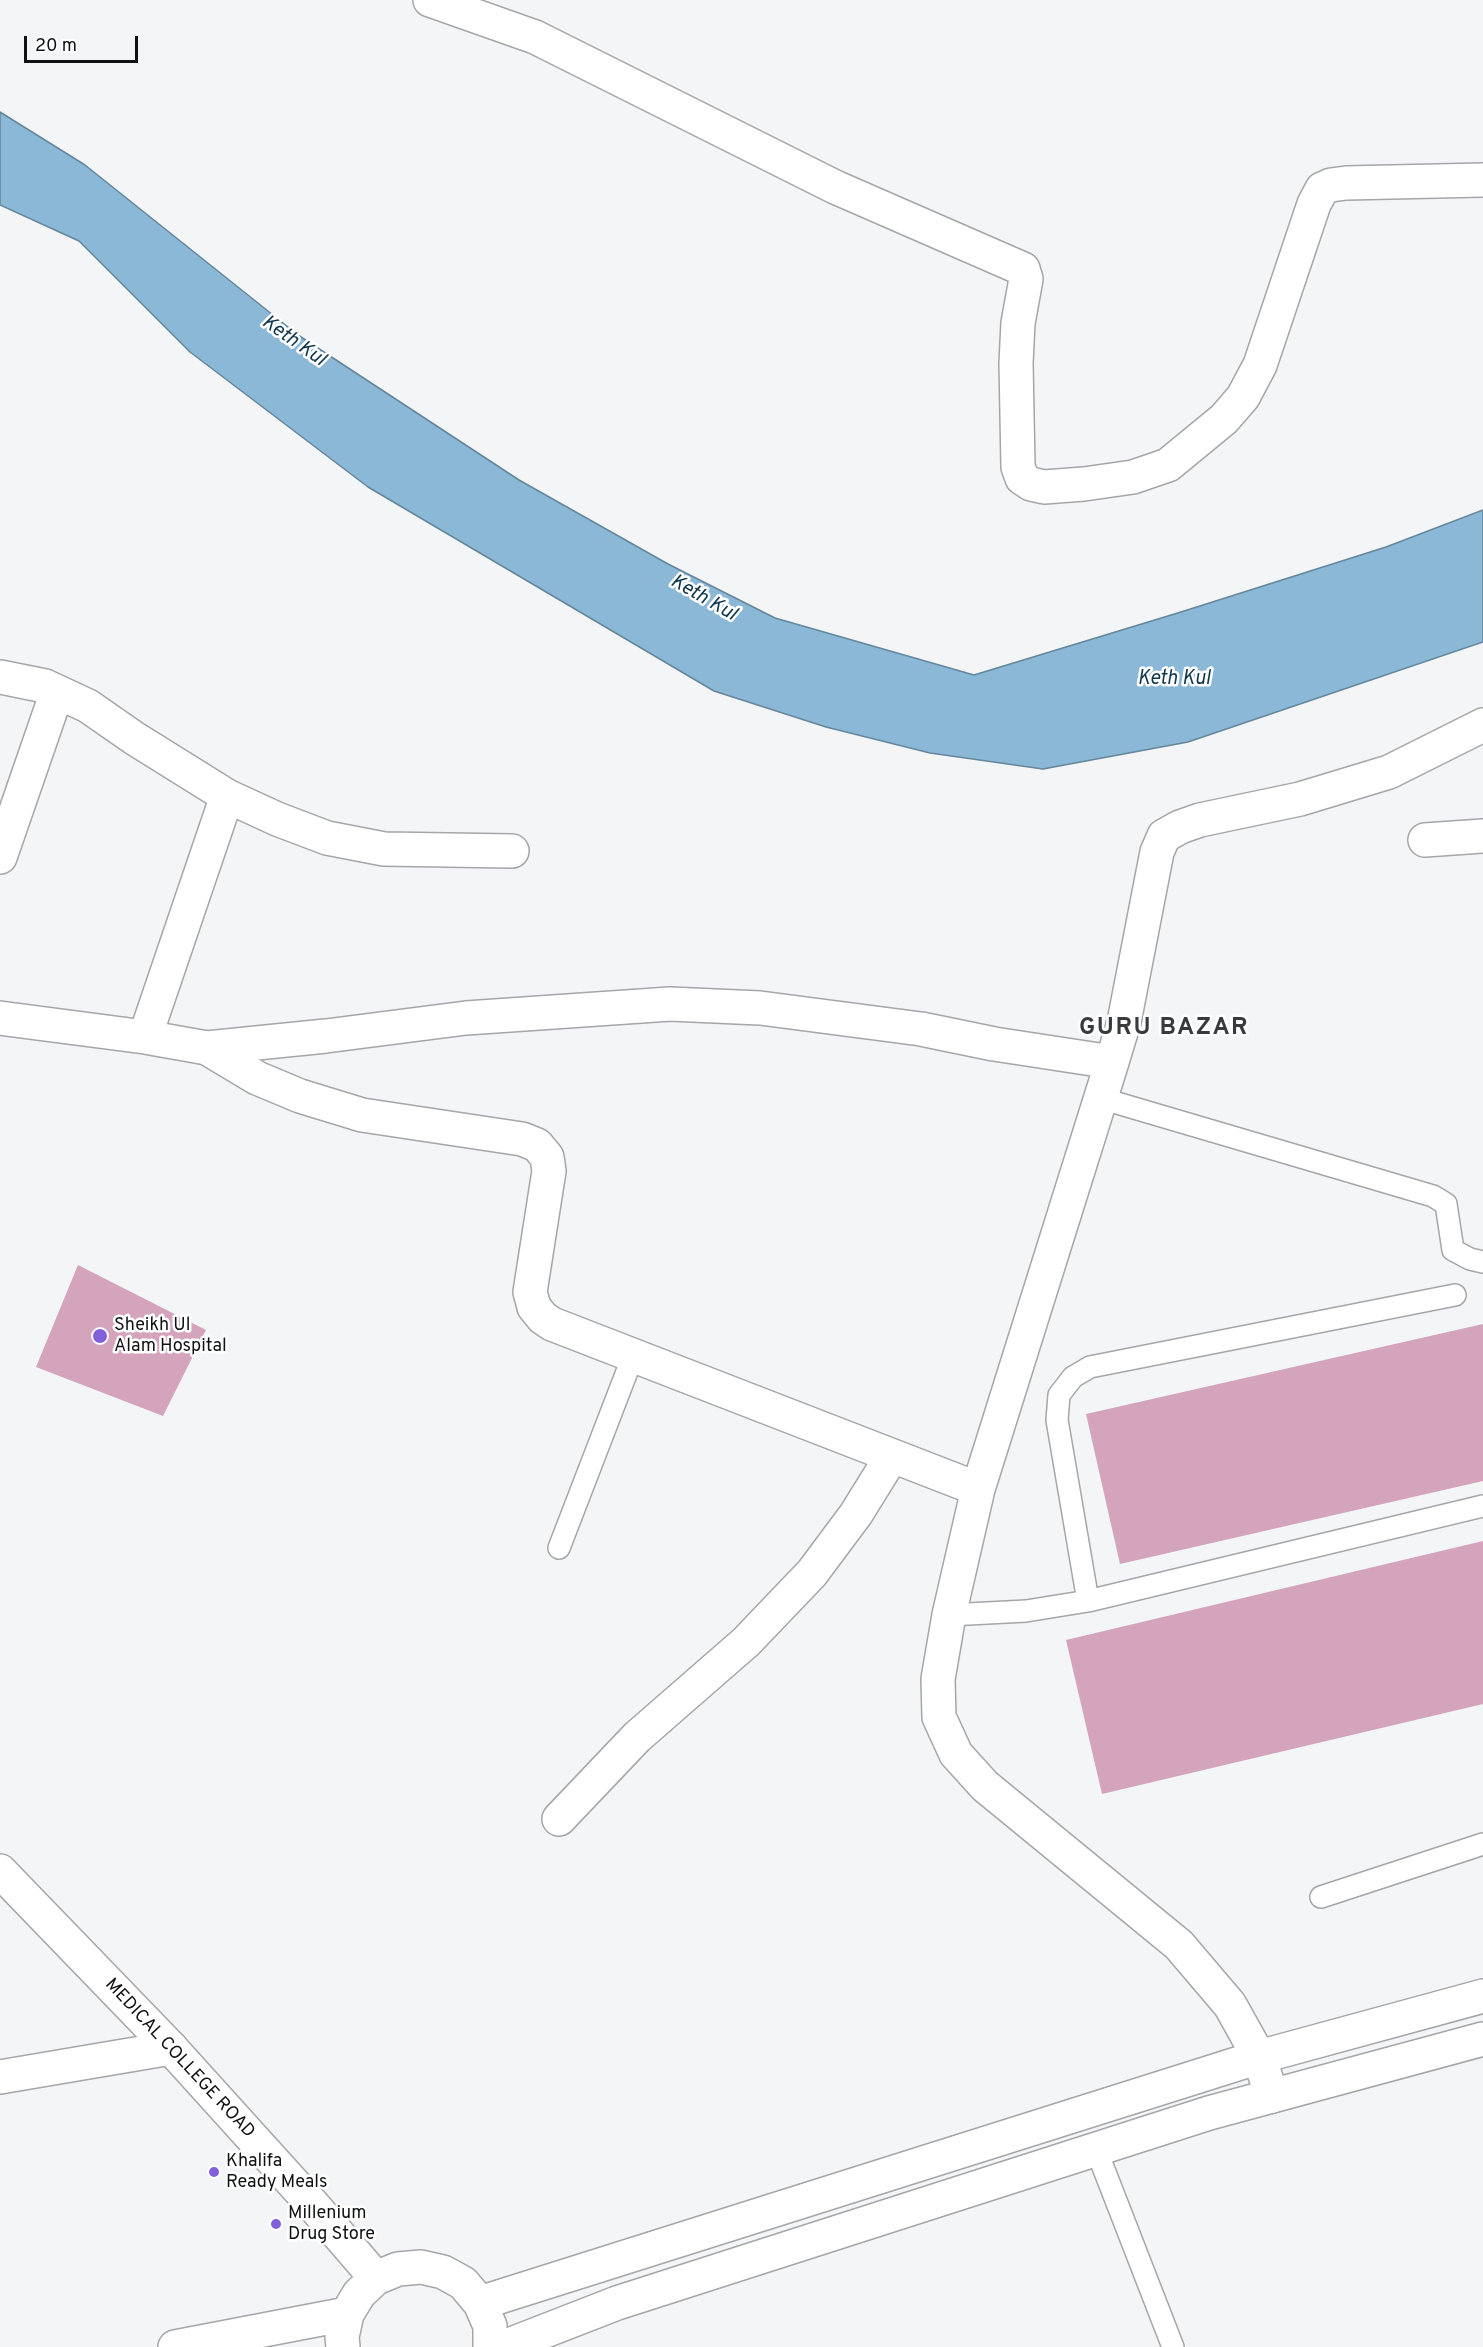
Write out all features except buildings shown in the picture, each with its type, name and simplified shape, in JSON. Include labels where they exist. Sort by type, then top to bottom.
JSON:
[{"type":"street","points":[[430,0],[535,37],[835,187],[1023,269],[1026,279],[1018,323],[1016,363],[1018,467],[1022,478],[1044,488],[1133,477],[1168,465],[1224,419],[1243,397],[1260,365],[1314,204],[1322,189],[1331,184],[1346,183],[1483,180]]},
{"type":"street","points":[[0,677],[45,686],[88,706],[134,738],[227,796],[277,819],[327,838],[384,849],[512,851]]},
{"type":"street","points":[[0,857],[57,692]]},
{"type":"street","points":[[1272,2096],[1259,2057],[1230,2005],[1179,1945],[985,1786],[956,1754],[939,1717],[938,1679],[949,1615],[978,1489],[1124,1022],[1157,852],[1164,836],[1200,820],[1300,800],[1389,772],[1483,725]]},
{"type":"street","points":[[145,1037],[227,796]]},
{"type":"street","points":[[1425,840],[1483,836]]},
{"type":"street","points":[[0,1018],[145,1037],[207,1048],[327,1036],[466,1018],[670,1004],[760,1008],[889,1024],[994,1044],[1112,1062]]},
{"type":"street","points":[[207,1048],[268,1082],[300,1096],[362,1115],[522,1139],[537,1145],[547,1157],[549,1171],[530,1292],[534,1307],[552,1324],[978,1489]]},
{"type":"street","points":[[559,1819],[636,1737],[746,1642],[812,1573],[856,1514],[892,1456]]},
{"type":"street","name":"MEDICAL COLLEGE ROAD","points":[[0,1870],[171,2048],[314,2205],[376,2278]]},
{"type":"street","points":[[480,2303],[1259,2057],[1483,1995]]},
{"type":"street","points":[[504,2347],[617,2302],[1209,2113],[1483,2039]]},
{"type":"street","points":[[0,2077],[171,2048]]},
{"type":"street","points":[[343,2347],[342,2337],[347,2314],[359,2294],[376,2278],[398,2269],[421,2267],[443,2272],[463,2283],[480,2303],[490,2326],[490,2347]]},
{"type":"street","points":[[176,2347],[347,2314]]},
{"type":"lane","points":[[1100,1098],[1433,1196],[1446,1204],[1453,1250],[1470,1260],[1483,1262]]},
{"type":"lane","points":[[1088,1601],[1057,1420],[1059,1395],[1073,1377],[1090,1367],[1455,1295]]},
{"type":"lane","points":[[559,1548],[633,1356]]},
{"type":"lane","points":[[949,1615],[1026,1611],[1088,1601],[1483,1506]]},
{"type":"lane","points":[[1321,1897],[1483,1844]]},
{"type":"lane","points":[[1096,2149],[1173,2347]]},
{"type":"water","name":"Keth Kul","points":[[0,112],[85,165],[298,335],[519,480],[668,564],[775,618],[974,675],[1386,547],[1483,510],[1483,642],[1188,742],[1043,769],[930,753],[826,727],[714,691],[368,487],[190,352],[79,241],[0,205]]},
{"type":"place","name":"Sheikh Ul Alam Hospital","points":[[100,1336]]},
{"type":"place","name":"Khalifa Ready Meals","points":[[214,2172]]},
{"type":"place","name":"Millenium Drug Store","points":[[276,2224]]},
{"type":"district","name":"GURU BAZAR","points":[[1164,1029]]}]
